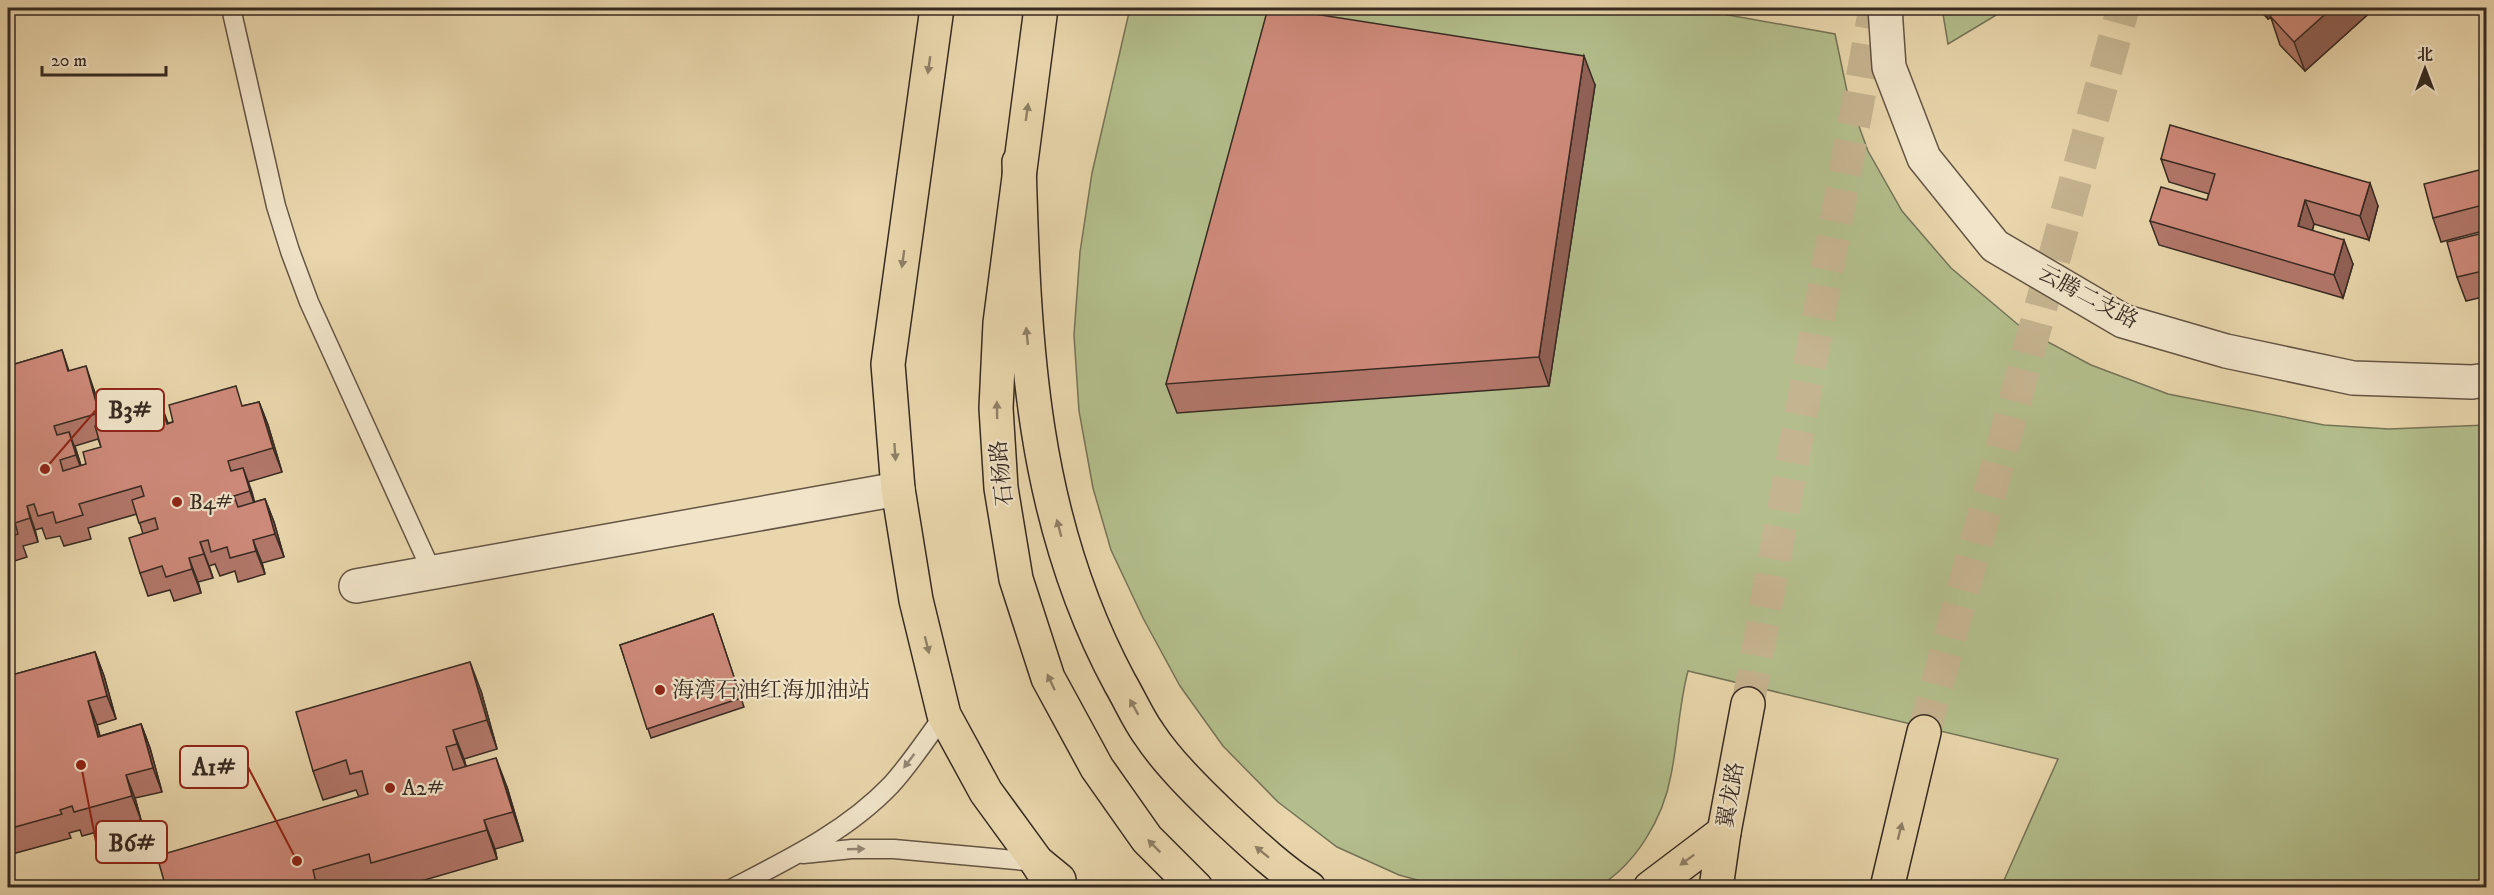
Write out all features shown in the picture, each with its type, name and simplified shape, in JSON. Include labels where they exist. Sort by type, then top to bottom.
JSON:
[{"type":"main road","points":[[937,8],[888,364],[898,489],[915,600],[944,715],[986,792],[1045,875],[1068,888]]},
{"type":"main road","name":"石杨路","points":[[1041,8],[1019,162],[1000,323],[996,408],[1001,488],[1016,579],[1048,678],[1097,768],[1147,839],[1196,888]]},
{"type":"main road","points":[[1019,162],[1023,298],[1034,407],[1048,486],[1070,567],[1102,649],[1149,735],[1203,796],[1257,849],[1309,888]]},
{"type":"main road","name":"翼龙路","points":[[1716,888],[1748,704]]},
{"type":"main road","points":[[1891,880],[1924,732]]},
{"type":"main road","points":[[1650,888],[1724,832]]},
{"type":"street","name":"云腾二支路","points":[[1885,8],[1889,67],[1924,158],[1995,246],[2123,321],[2226,351],[2353,378],[2472,382],[2487,380]]},
{"type":"street","points":[[356,586],[898,489]]},
{"type":"lane","points":[[231,8],[276,206],[290,251],[309,303],[432,572]]},
{"type":"lane","points":[[733,888],[798,855],[866,808],[891,784],[944,715]]},
{"type":"lane","points":[[798,855],[852,849],[894,849],[1045,875]]},
{"type":"green space","points":[[1130,8],[1689,8],[1835,34],[1848,96],[1868,151],[1902,211],[1951,268],[2022,328],[2091,365],[2168,394],[2324,425],[2389,429],[2486,425],[2486,887],[2001,887],[2058,759],[1688,671],[1671,775],[1662,808],[1636,853],[1612,877],[1598,887],[1443,887],[1399,875],[1337,847],[1278,802],[1223,746],[1180,686],[1143,618],[1111,550],[1093,488],[1079,411],[1074,335],[1080,252],[1092,173]]},
{"type":"green space","points":[[1942,8],[2008,8],[1948,44]]},
{"type":"building","points":[[1268,8],[1584,56],[1539,357],[1166,384]]},
{"type":"building","points":[[2279,8],[2332,8],[2294,42],[2270,16]]},
{"type":"building","points":[[2170,125],[2370,183],[2360,216],[2305,200],[2298,226],[2344,240],[2334,275],[2150,221],[2161,187],[2207,200],[2215,174],[2161,159]]},
{"type":"building","points":[[2487,168],[2487,204],[2433,218],[2424,184]]},
{"type":"building","points":[[2487,232],[2487,270],[2457,277],[2447,242]]},
{"type":"building","points":[[62,350],[68,371],[86,366],[99,413],[54,426],[57,435],[69,432],[76,455],[60,460],[63,471],[86,464],[83,452],[101,447],[95,426],[162,407],[167,424],[173,422],[169,405],[236,386],[242,406],[259,402],[273,448],[228,461],[231,471],[243,468],[250,491],[234,496],[238,507],[265,499],[275,534],[253,540],[256,551],[230,558],[227,547],[211,552],[208,540],[200,542],[204,554],[189,558],[192,569],[166,577],[162,566],[140,573],[129,538],[158,529],[155,518],[139,523],[132,500],[144,496],[141,486],[79,504],[83,515],[56,523],[53,512],[38,516],[34,504],[27,506],[30,518],[15,523],[18,534],[8,537],[8,366]]},
{"type":"building","points":[[713,614],[741,698],[647,729],[620,645]]},
{"type":"building","points":[[95,652],[107,696],[88,701],[98,737],[141,724],[153,768],[126,775],[132,796],[74,812],[72,806],[60,810],[62,814],[8,829],[8,676]]},
{"type":"building","points":[[470,662],[487,720],[453,730],[457,744],[446,747],[453,770],[496,758],[513,812],[484,820],[487,830],[371,863],[369,854],[313,870],[317,887],[315,888],[166,888],[157,856],[368,794],[362,771],[350,774],[346,760],[313,771],[296,712]]},
{"type":"tunnel","points":[[1748,704],[1875,8]]},
{"type":"tunnel","points":[[1924,732],[2123,8]]},
{"type":"place","name":"B3#","points":[[45,469]]},
{"type":"place","name":"B4#","points":[[177,502]]},
{"type":"place","name":"海湾石油红海加油站","points":[[660,690]]},
{"type":"place","name":"B6#","points":[[81,765]]},
{"type":"place","name":"A2#","points":[[390,788]]},
{"type":"place","name":"A1#","points":[[297,861]]}]
